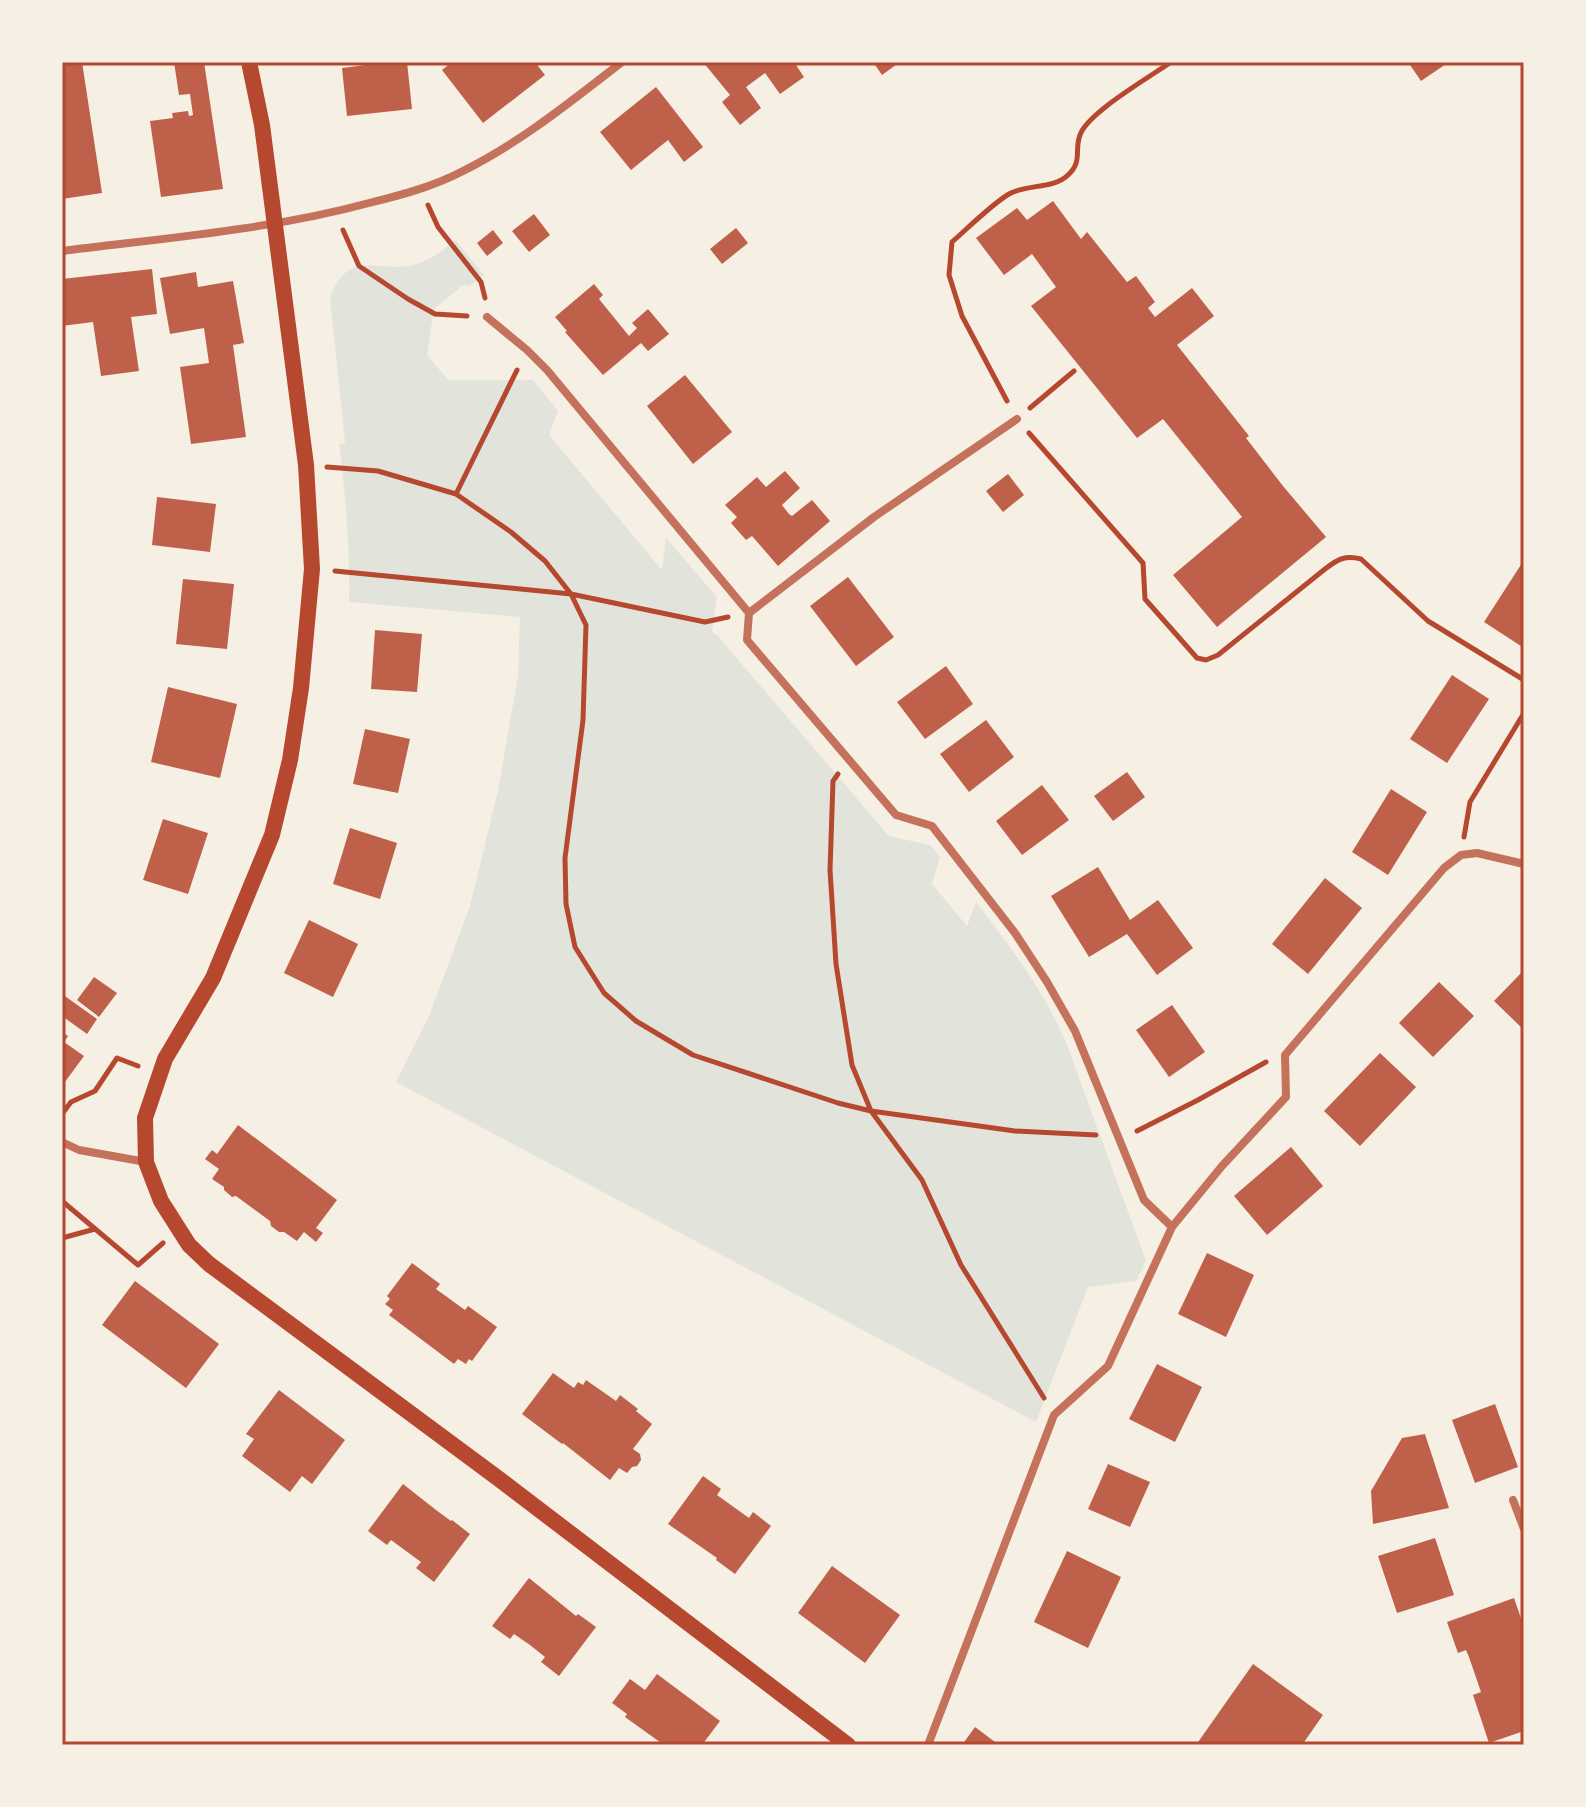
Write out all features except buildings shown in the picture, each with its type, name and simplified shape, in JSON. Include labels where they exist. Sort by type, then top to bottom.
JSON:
[{"type":"main road","points":[[249,62],[262,125],[306,465],[312,569],[301,688],[290,760],[272,835],[213,978],[158,1075],[145,1118],[146,1162],[161,1201],[189,1245],[209,1264],[499,1479],[848,1745]]},
{"type":"street","points":[[62,251],[274,224],[421,190],[462,172],[527,135],[622,62]]},
{"type":"street","points":[[487,317],[547,370],[749,613],[747,640],[847,759],[896,815],[932,826],[1015,933],[1075,1031],[1144,1200],[1172,1227]]},
{"type":"street","points":[[749,613],[874,517],[1017,419]]},
{"type":"street","points":[[928,1745],[1054,1415],[1108,1366],[1172,1227],[1222,1166],[1286,1097],[1285,1055],[1444,868],[1461,855],[1477,853],[1524,864]]},
{"type":"street","points":[[62,1142],[79,1150],[146,1162]]},
{"type":"street","points":[[1513,1500],[1524,1529]]},
{"type":"path","points":[[1171,62],[1095,115],[1080,134],[1078,162],[1066,177],[1008,195],[952,242],[949,275],[962,316],[1017,419],[1143,563],[1145,599],[1197,658],[1206,660],[1218,655],[1325,569],[1350,556],[1361,559],[1428,621],[1524,680]]},
{"type":"path","points":[[336,212],[359,266],[435,314],[487,317],[481,282],[438,227],[421,190]]},
{"type":"path","points":[[456,494],[527,350]]},
{"type":"path","points":[[1017,419],[1074,371]]},
{"type":"path","points":[[306,465],[378,471],[456,494],[511,532],[545,561],[571,594],[586,625],[583,720],[565,858],[566,904],[575,947],[604,993],[636,1021],[693,1055],[838,1103],[871,1111],[1015,1131],[1117,1136],[1139,1130],[1269,1060],[1285,1055]]},
{"type":"path","points":[[312,569],[571,594],[705,622],[749,613]]},
{"type":"path","points":[[1461,855],[1470,802],[1524,713]]},
{"type":"path","points":[[847,759],[833,781],[830,870],[836,964],[852,1065],[871,1111],[922,1180],[961,1265],[1054,1415]]},
{"type":"path","points":[[62,1114],[71,1102],[95,1091],[117,1058],[158,1075]]},
{"type":"path","points":[[62,1201],[138,1265],[179,1229]]},
{"type":"path","points":[[62,1238],[96,1228]]},
{"type":"shaded area","points":[[455,240],[484,275],[469,286],[463,285],[435,308],[427,355],[448,380],[533,380],[558,411],[549,435],[662,570],[666,538],[717,597],[712,632],[889,836],[930,845],[940,857],[932,884],[967,926],[976,902],[1026,969],[1057,1023],[1146,1261],[1136,1281],[1088,1287],[1036,1422],[396,1082],[429,1016],[470,906],[498,791],[518,676],[520,617],[349,602],[347,523],[339,444],[345,443],[330,298],[346,272],[356,267],[417,264],[438,254]]}]
